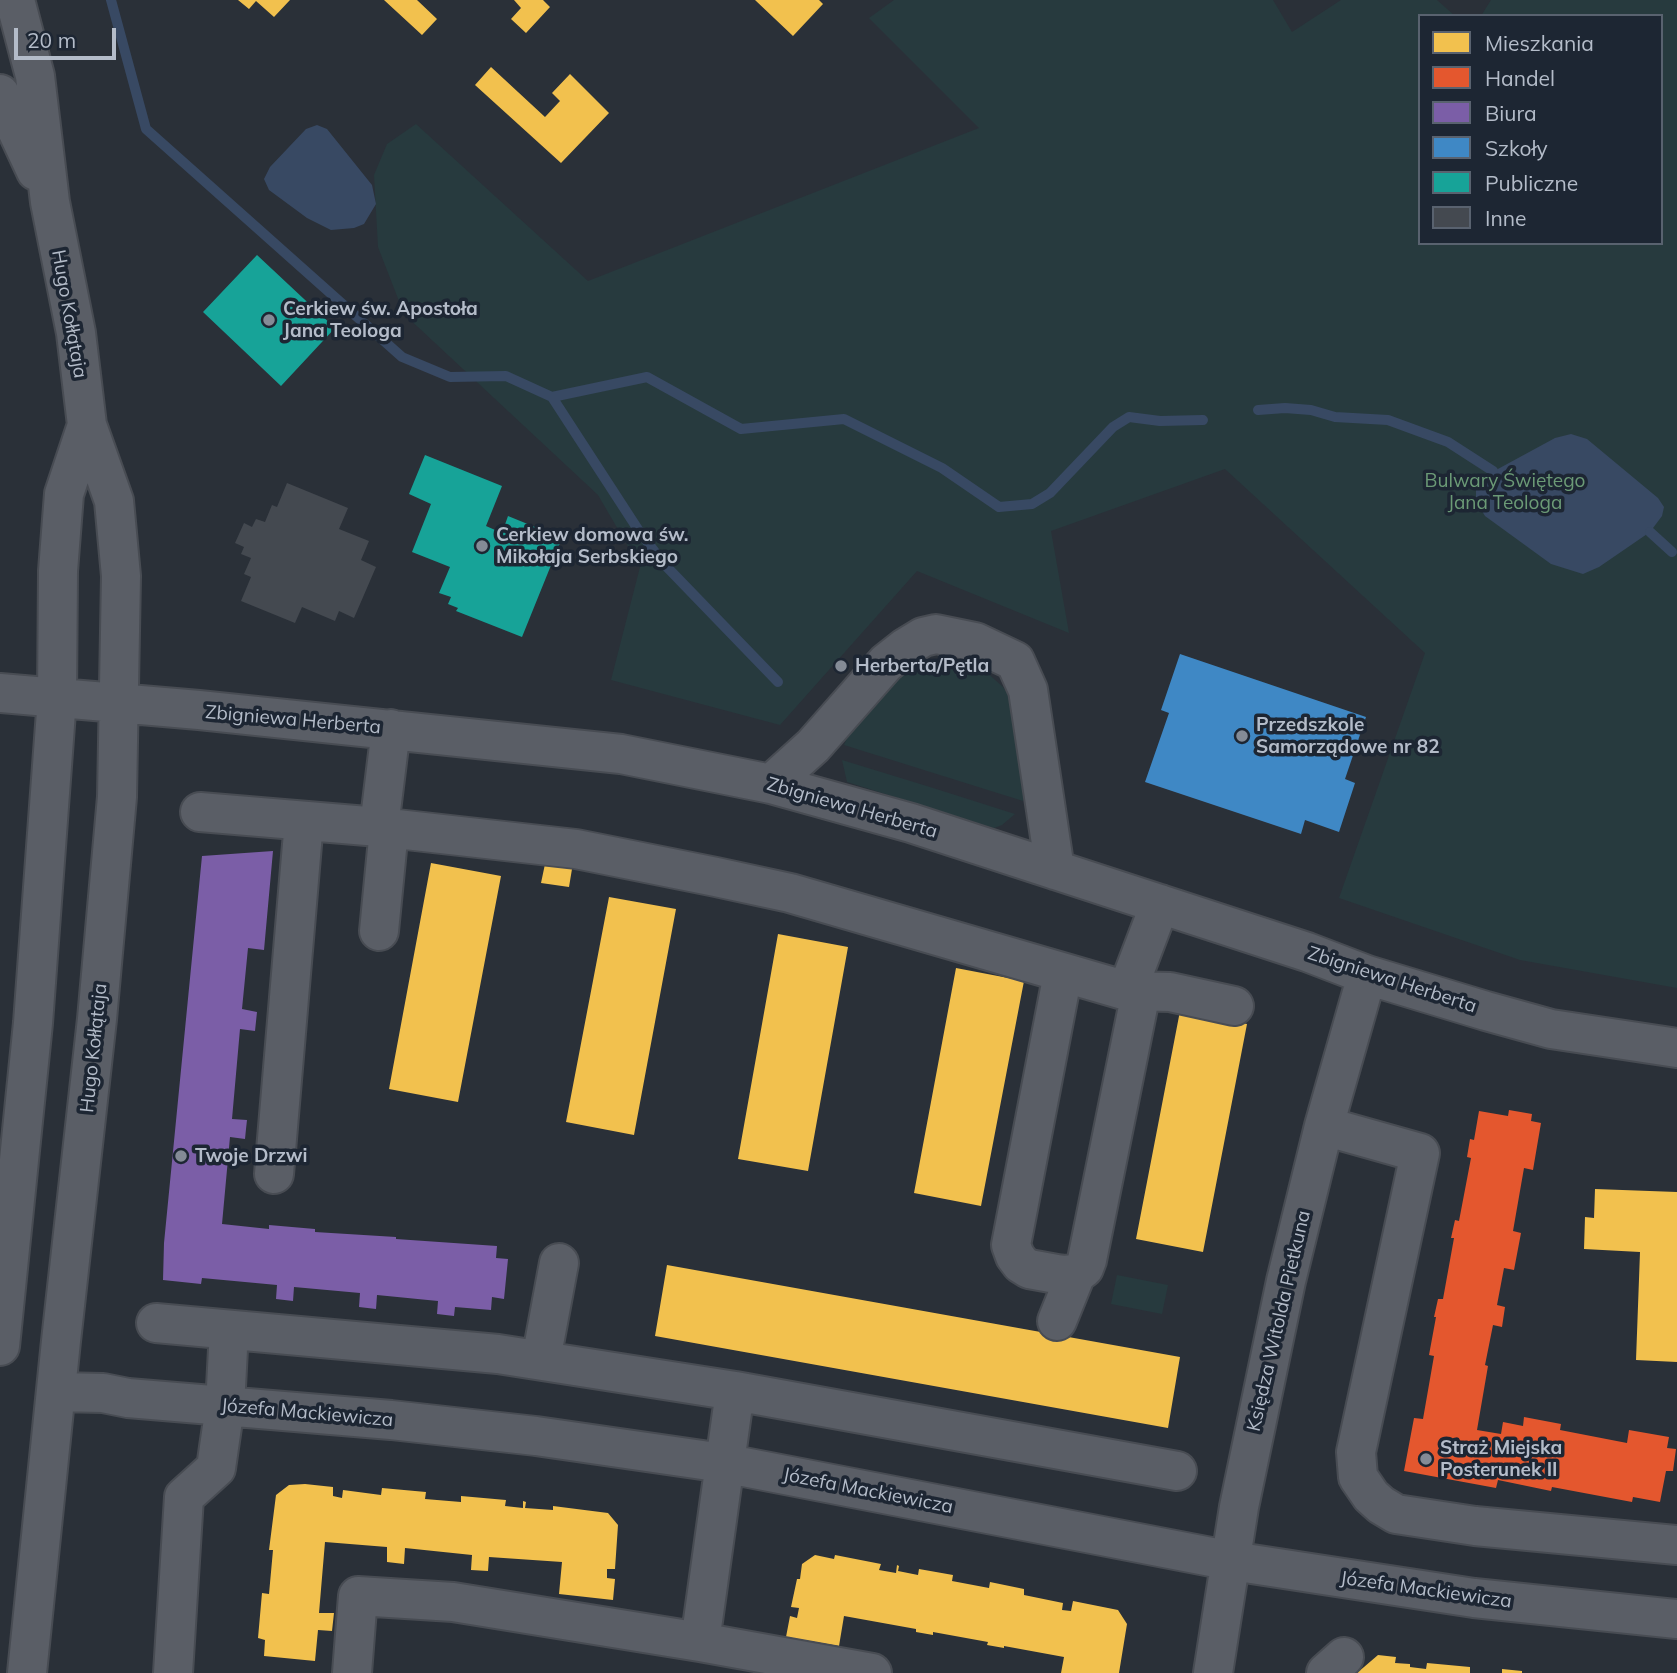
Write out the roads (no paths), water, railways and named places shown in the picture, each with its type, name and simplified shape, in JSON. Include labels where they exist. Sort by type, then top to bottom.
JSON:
[{"type":"street","name":"Hugo Kołłątaja","points":[[15,0],[35,76],[50,202],[76,333],[87,425],[114,501],[121,576],[117,797],[97,1019],[27,1673]]},
{"type":"street","name":"Hugo Kołłątaja","points":[[0,94],[50,202]]},
{"type":"street","name":"Hugo Kołłątaja","points":[[0,1346],[33,1023],[57,698],[58,570],[64,494],[87,425]]},
{"type":"street","points":[[771,784],[813,746],[886,663],[905,648],[923,638],[936,635],[975,642],[1015,661],[1028,690],[1055,870]]},
{"type":"street","name":"Zbigniewa Herberta","points":[[0,693],[391,729],[621,754],[771,784],[911,823],[1307,952],[1367,975],[1551,1029],[1677,1048]]},
{"type":"street","points":[[379,931],[391,729]]},
{"type":"street","points":[[200,812],[576,849],[790,893],[1063,974],[1134,991],[1170,992],[1234,1006]]},
{"type":"street","points":[[274,1174],[304,821]]},
{"type":"street","points":[[1057,1321],[1076,1274],[1084,1268],[1087,1260],[1134,991],[1160,904]]},
{"type":"street","points":[[1063,974],[1011,1245],[1015,1256],[1029,1269],[1062,1275],[1076,1274]]},
{"type":"street","name":"Księdza Witolda Pietkuna","points":[[1213,1673],[1239,1507],[1261,1393],[1324,1126],[1367,975]]},
{"type":"street","points":[[1324,1126],[1420,1153],[1356,1452],[1358,1477],[1371,1496],[1396,1514],[1475,1525],[1677,1545]]},
{"type":"street","points":[[541,1360],[559,1263]]},
{"type":"street","points":[[156,1323],[541,1360],[735,1391],[1177,1471]]},
{"type":"street","points":[[173,1673],[184,1497],[216,1468],[225,1406],[229,1330]]},
{"type":"street","points":[[700,1642],[735,1391]]},
{"type":"street","name":"Józefa Mackiewicza","points":[[56,1392],[103,1393],[128,1398],[391,1420],[536,1436],[723,1463],[1232,1561],[1474,1598],[1677,1619]]},
{"type":"street","points":[[352,1673],[358,1596],[453,1602],[872,1673]]},
{"type":"water","points":[[317,125],[327,129],[372,185],[376,204],[364,224],[354,228],[331,230],[307,218],[269,190],[264,179],[270,167],[306,129]]},
{"type":"water","points":[[1571,434],[1587,439],[1658,498],[1664,507],[1662,516],[1650,532],[1599,567],[1583,574],[1551,564],[1485,516],[1476,501],[1476,488],[1485,476],[1555,438]]},
{"type":"waterway","points":[[111,0],[146,129],[402,357],[450,377],[506,376],[552,397],[647,377],[741,429],[844,419],[942,468],[999,507],[1032,504],[1050,493],[1113,427],[1129,417],[1160,421],[1203,420]]},
{"type":"waterway","points":[[552,397],[639,531],[664,564],[778,682]]},
{"type":"waterway","points":[[1258,410],[1285,408],[1311,410],[1335,417],[1388,420],[1448,442],[1493,471]]},
{"type":"waterway","points":[[1650,532],[1672,552]]},
{"type":"place","name":"Cerkiew św. Apostoła Jana Teologa","points":[[269,320]]},
{"type":"place","name":"Cerkiew domowa św. Mikołaja Serbskiego","points":[[482,546]]},
{"type":"place","name":"Herberta/Pętla","points":[[841,666]]},
{"type":"place","name":"Przedszkole Samorządowe nr 82","points":[[1242,736]]},
{"type":"place","name":"Twoje Drzwi","points":[[181,1156]]},
{"type":"place","name":"Straż Miejska Posterunek II","points":[[1426,1459]]},
{"type":"park label","name":"Bulwary Świętego Jana Teologa","points":[[1505,492]]}]
